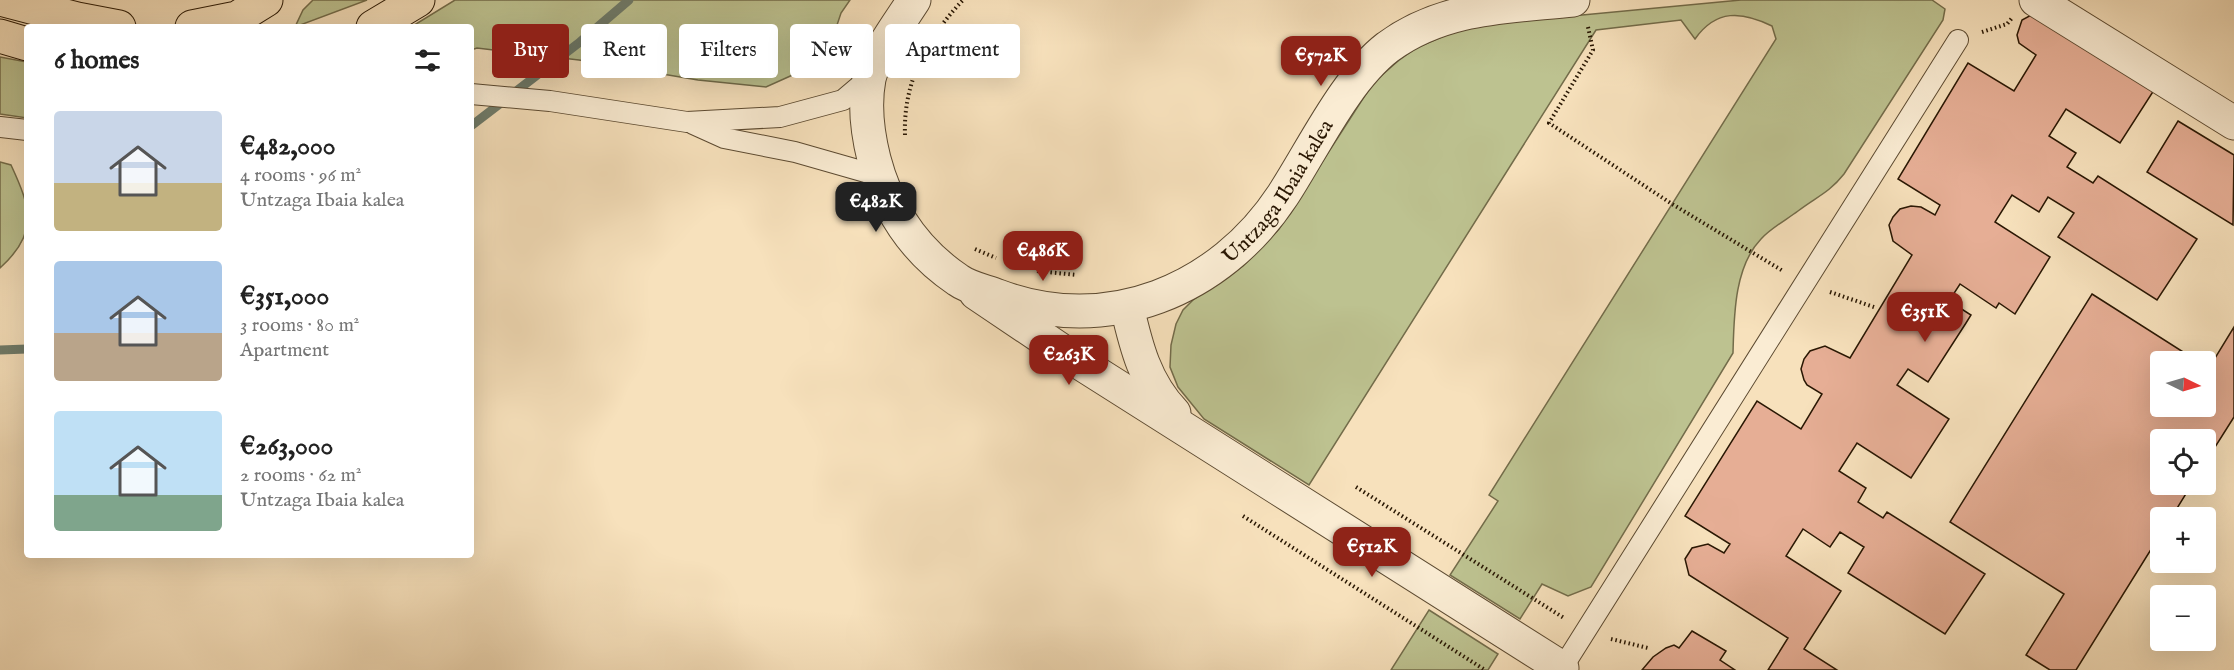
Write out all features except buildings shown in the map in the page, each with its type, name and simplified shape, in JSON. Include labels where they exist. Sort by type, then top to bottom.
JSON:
[{"type":"highway","points":[[4,0],[103,24]]},
{"type":"highway","points":[[207,24],[237,18],[266,0]]},
{"type":"highway","points":[[378,24],[418,0]]},
{"type":"highway","points":[[0,36],[24,43]]},
{"type":"street","points":[[873,70],[891,35],[914,0]]},
{"type":"street","points":[[2027,7],[2234,123]]},
{"type":"street","name":"Untzaga Ibaia kalea","points":[[960,282],[1021,305],[1101,312],[1155,299],[1215,266],[1248,239],[1281,197],[1360,73],[1408,33],[1459,12],[1580,13]]},
{"type":"street","points":[[869,78],[868,135],[879,176],[896,217],[926,255],[960,282],[1562,669]]},
{"type":"street","points":[[1127,307],[1146,375],[1163,402],[1209,444]]},
{"type":"lane","points":[[1562,669],[1958,40]]},
{"type":"lane","points":[[474,94],[550,101],[687,122],[780,117],[843,100],[869,78]]},
{"type":"lane","points":[[687,122],[724,138],[795,152],[879,176]]},
{"type":"lane","points":[[0,127],[24,130]]},
{"type":"path","points":[[905,141],[904,109],[916,66],[943,22],[963,0]]},
{"type":"path","points":[[1958,40],[2007,24],[2027,7]]},
{"type":"path","points":[[1580,13],[1593,50],[1549,123],[1672,204],[1804,283],[1874,307]]},
{"type":"path","points":[[970,247],[1006,261]]},
{"type":"path","points":[[1027,268],[1086,276]]},
{"type":"path","points":[[1356,487],[1585,632],[1648,648]]},
{"type":"path","points":[[1243,516],[1485,670]]},
{"type":"green space","points":[[313,0],[367,0],[303,24],[296,24],[303,10]]},
{"type":"green space","points":[[455,0],[850,0],[841,13],[837,24],[790,24],[790,76],[766,87],[686,78],[778,78],[778,24],[679,24],[679,77],[667,75],[667,24],[581,24],[581,60],[569,59],[569,24],[492,24],[492,50],[474,49],[474,24],[416,24]]},
{"type":"green space","points":[[1741,0],[1932,0],[1945,9],[1943,20],[1844,174],[1828,190],[1769,231],[1752,250],[1745,264],[1737,293],[1733,353],[1591,587],[1568,596],[1542,584],[1520,619],[1450,575],[1498,501],[1489,495],[1776,39],[1772,26],[1750,17],[1730,16],[1712,22],[1695,39],[1681,20],[1596,30],[1309,485],[1204,419],[1178,387],[1170,367],[1171,345],[1176,324],[1183,310],[1193,300],[1243,266],[1279,229],[1373,83],[1416,48],[1467,26]]},
{"type":"green space","points":[[0,57],[24,61],[24,118],[0,114]]},
{"type":"green space","points":[[0,162],[11,165],[23,194],[24,236],[21,243],[0,268]]},
{"type":"green space","points":[[1429,610],[1498,654],[1488,670],[1391,670]]},
{"type":"waterway","points":[[474,124],[580,42],[629,0]]},
{"type":"waterway","points":[[0,350],[24,349]]}]
